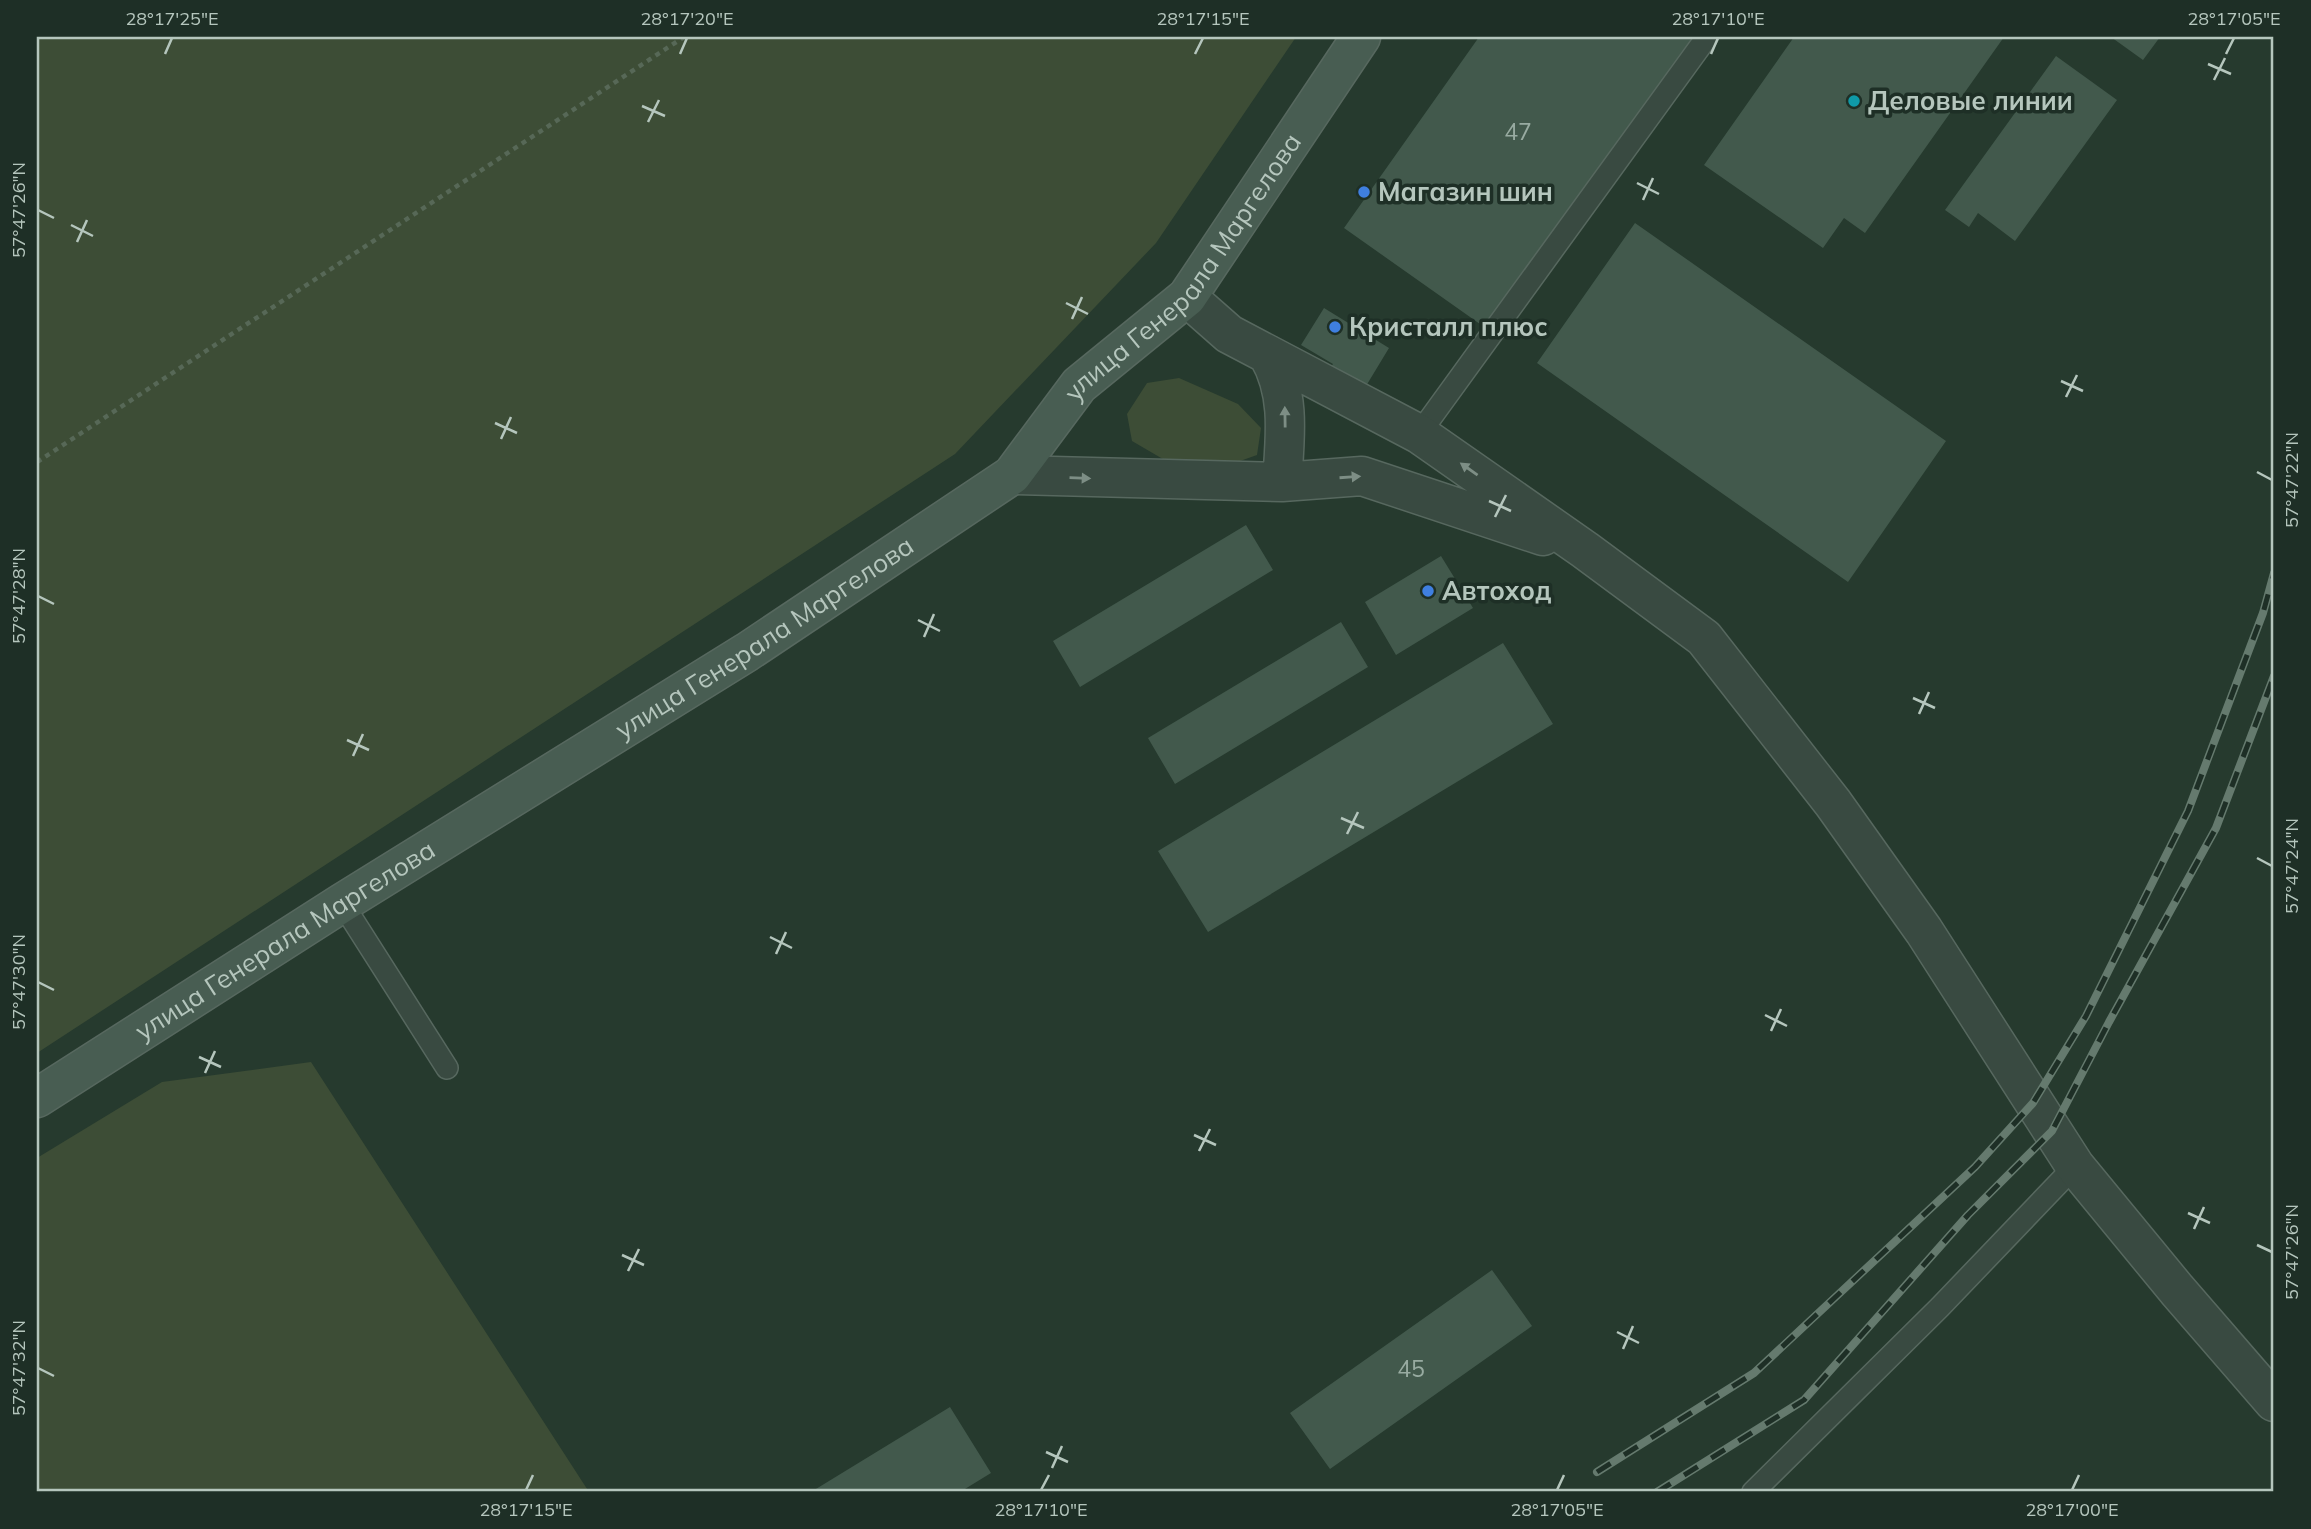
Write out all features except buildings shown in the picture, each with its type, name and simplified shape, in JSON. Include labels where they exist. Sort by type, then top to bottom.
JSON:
[{"type":"main road","name":"улица Генерала Маргелова","points":[[37,1098],[342,903],[747,652],[1012,475],[1079,384],[1187,297],[1361,37]]},
{"type":"street","points":[[1187,297],[1229,334],[1419,434],[1585,550],[1704,638],[1833,803],[1924,931],[2075,1166],[2274,1402]]},
{"type":"street","points":[[1268,355],[1277,370],[1286,411],[1282,482]]},
{"type":"street","points":[[1012,475],[1282,482],[1362,476],[1585,550]]},
{"type":"lane","points":[[1419,434],[1707,37]]},
{"type":"lane","points":[[342,903],[447,1068]]},
{"type":"lane","points":[[1753,1492],[1940,1307],[2075,1166]]},
{"type":"path","points":[[37,462],[684,37]]},
{"type":"green space","points":[[37,37],[1296,37],[1156,243],[955,454],[37,1053]]},
{"type":"green space","points":[[1179,378],[1238,404],[1261,428],[1257,455],[1226,466],[1168,462],[1132,441],[1127,414],[1147,383]]},
{"type":"green space","points":[[311,1062],[589,1492],[37,1492],[37,1158],[162,1082]]},
{"type":"railway","points":[[1597,1472],[1754,1373],[1975,1167],[2033,1103],[2086,1016],[2188,811],[2263,613],[2274,573]]},
{"type":"railway","points":[[1657,1492],[1804,1400],[1968,1215],[2052,1131],[2216,828],[2274,676]]},
{"type":"place","name":"Деловые линии","points":[[1854,101]]},
{"type":"place","name":"Магазин шин","points":[[1364,192]]},
{"type":"place","name":"Кристалл плюс","points":[[1335,327]]},
{"type":"place","name":"Автоход","points":[[1428,591]]}]
